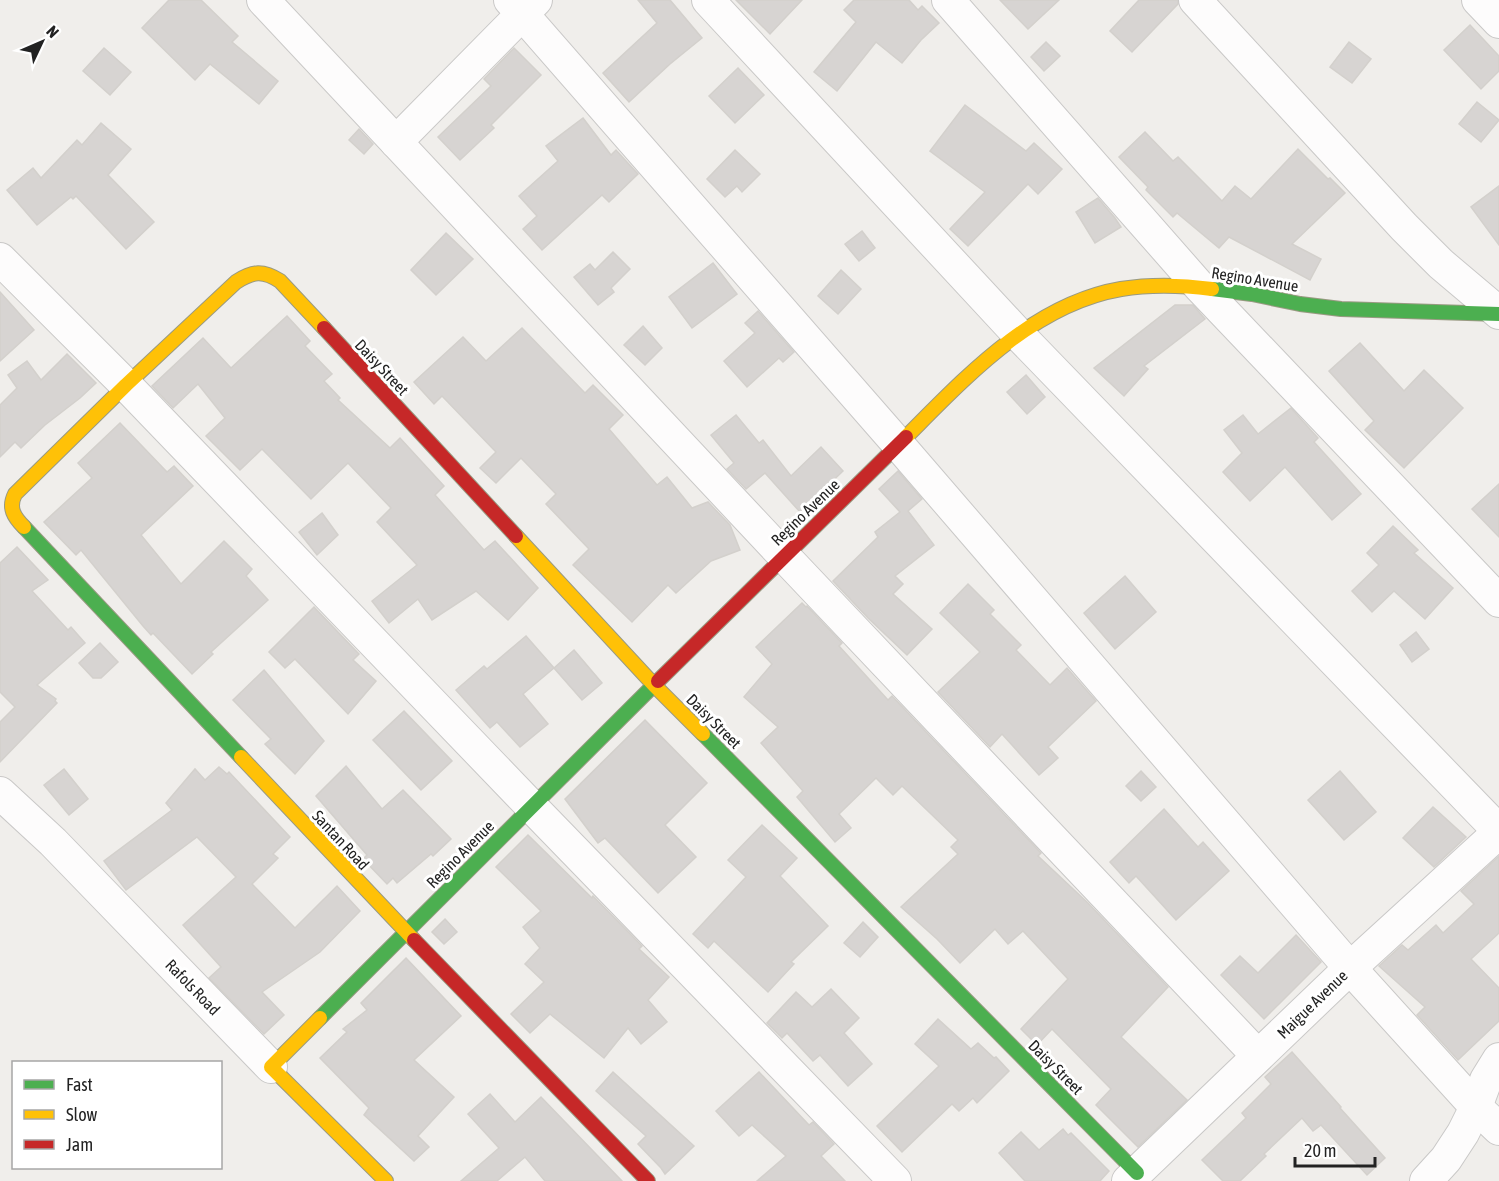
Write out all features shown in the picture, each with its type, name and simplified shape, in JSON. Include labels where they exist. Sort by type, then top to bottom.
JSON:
[{"type":"street","points":[[263,0],[784,556],[1258,1056]]},
{"type":"street","points":[[708,0],[1018,334],[1499,831]]},
{"type":"street","points":[[948,0],[1200,287],[1499,601]]},
{"type":"street","points":[[1196,0],[1404,227],[1441,264],[1499,314]]},
{"type":"street","points":[[1478,0],[1499,22]]},
{"type":"street","points":[[396,142],[523,4],[898,444],[1350,968],[1499,1130]]},
{"type":"street","points":[[0,259],[126,385],[895,1181]]},
{"type":"street","name":"Daisy Street","points":[[126,385],[241,278],[258,272],[269,274],[280,281],[654,684],[1133,1177]]},
{"type":"street","name":"Regino Avenue","points":[[271,1066],[956,387],[1018,334],[1054,312],[1084,299],[1120,288],[1158,285],[1200,287],[1341,309],[1499,314]]},
{"type":"street","name":"Santan Road","points":[[126,385],[15,494],[11,501],[11,510],[15,518],[405,931],[648,1181]]},
{"type":"street","name":"Rafols Road","points":[[0,793],[53,842],[386,1181]]},
{"type":"street","name":"Maigue Avenue","points":[[1133,1177],[1350,968],[1499,831]]},
{"type":"street","points":[[1426,1181],[1446,1159],[1463,1133],[1486,1080],[1499,1059]]},
{"type":"building","points":[[169,0],[201,0],[238,36],[232,42],[278,81],[259,104],[210,64],[195,80],[142,28]]},
{"type":"building","points":[[638,0],[670,0],[702,38],[629,102],[603,73],[657,23]]},
{"type":"building","points":[[736,0],[802,0],[770,34]]},
{"type":"building","points":[[854,0],[909,0],[918,10],[922,6],[939,23],[902,63],[876,42],[837,91],[814,72],[856,22],[844,10]]},
{"type":"building","points":[[1000,0],[1059,0],[1028,29]]},
{"type":"building","points":[[1139,0],[1178,0],[1178,4],[1132,52],[1110,31]]},
{"type":"building","points":[[1470,25],[1499,56],[1499,71],[1481,89],[1444,50]]},
{"type":"building","points":[[1046,42],[1060,56],[1044,71],[1031,57]]},
{"type":"building","points":[[1349,42],[1371,59],[1352,83],[1330,67]]},
{"type":"building","points":[[104,48],[131,72],[110,95],[83,71]]},
{"type":"building","points":[[514,48],[541,75],[491,125],[494,128],[460,160],[438,137],[491,86],[484,79]]},
{"type":"building","points":[[738,68],[764,95],[735,123],[709,96]]},
{"type":"building","points":[[1477,102],[1499,120],[1481,142],[1459,124]]},
{"type":"building","points":[[965,105],[1026,151],[1034,143],[1062,169],[1038,194],[1028,184],[968,246],[950,229],[985,192],[930,151]]},
{"type":"building","points":[[583,118],[611,155],[616,150],[638,174],[609,202],[602,195],[542,250],[523,229],[537,216],[519,196],[558,161],[546,146]]},
{"type":"building","points":[[101,123],[131,149],[108,175],[154,222],[126,249],[76,196],[73,199],[71,197],[37,225],[7,190],[33,168],[41,178],[77,140],[82,145]]},
{"type":"building","points":[[359,129],[373,144],[364,154],[349,140]]},
{"type":"building","points":[[1145,132],[1173,161],[1178,157],[1222,201],[1235,186],[1251,199],[1298,149],[1345,193],[1292,244],[1321,259],[1310,280],[1229,237],[1219,248],[1177,213],[1173,217],[1146,190],[1148,187],[1119,157]]},
{"type":"building","points":[[735,150],[760,174],[742,192],[737,186],[725,197],[707,179]]},
{"type":"building","points":[[1499,186],[1499,245],[1471,207]]},
{"type":"building","points":[[1098,198],[1121,227],[1095,243],[1076,212]]},
{"type":"building","points":[[862,231],[875,248],[859,261],[845,244]]},
{"type":"building","points":[[446,233],[473,259],[436,295],[411,270]]},
{"type":"building","points":[[613,252],[630,269],[611,288],[614,292],[598,305],[574,277],[590,264],[595,270]]},
{"type":"building","points":[[713,263],[737,294],[692,328],[669,297]]},
{"type":"building","points":[[841,270],[861,289],[838,314],[818,296]]},
{"type":"building","points":[[0,292],[34,330],[0,361]]},
{"type":"building","points":[[1175,305],[1193,305],[1205,319],[1144,366],[1148,369],[1124,396],[1094,368]]},
{"type":"building","points":[[758,311],[794,352],[783,362],[779,358],[747,387],[724,361],[755,333],[745,323]]},
{"type":"building","points":[[287,316],[310,341],[305,346],[332,374],[324,381],[340,398],[338,400],[390,448],[400,438],[444,486],[435,495],[484,550],[495,541],[538,588],[508,620],[476,591],[432,620],[418,599],[389,623],[372,601],[417,565],[377,522],[391,508],[348,463],[311,499],[262,449],[240,470],[206,436],[225,418],[198,384],[173,408],[152,386],[203,338],[231,368]]},
{"type":"building","points":[[643,326],[662,348],[645,365],[624,345]]},
{"type":"building","points":[[522,328],[585,393],[593,385],[623,415],[609,429],[657,485],[667,477],[692,508],[708,502],[730,525],[740,550],[711,561],[676,593],[668,585],[632,622],[573,565],[589,549],[546,504],[556,494],[521,458],[496,483],[480,468],[496,452],[442,396],[434,404],[414,382],[463,337],[486,361]]},
{"type":"building","points":[[1360,343],[1404,391],[1424,370],[1463,408],[1404,468],[1365,430],[1374,421],[1329,371]]},
{"type":"building","points":[[67,354],[96,383],[21,448],[15,442],[0,457],[0,405],[17,388],[8,375],[27,361],[41,380]]},
{"type":"building","points":[[1026,375],[1045,397],[1027,414],[1007,392]]},
{"type":"building","points":[[1291,408],[1318,438],[1314,442],[1361,494],[1332,520],[1285,467],[1250,501],[1223,472],[1242,453],[1224,430],[1243,415],[1258,434]]},
{"type":"building","points":[[736,415],[759,443],[763,440],[791,476],[821,447],[843,471],[800,512],[765,473],[746,489],[727,469],[734,463],[711,435]]},
{"type":"building","points":[[120,423],[167,472],[174,466],[193,486],[141,535],[181,584],[224,541],[252,569],[246,576],[268,600],[211,652],[213,654],[192,674],[153,633],[151,635],[81,550],[76,555],[44,522],[92,478],[78,463]]},
{"type":"building","points":[[898,471],[922,499],[908,511],[934,545],[895,576],[903,584],[893,594],[932,629],[907,655],[833,581],[878,537],[875,532],[900,512],[879,489]]},
{"type":"building","points":[[1499,484],[1499,537],[1472,509]]},
{"type":"building","points":[[322,513],[338,535],[317,555],[299,532]]},
{"type":"building","points":[[1393,526],[1418,550],[1414,553],[1453,588],[1425,619],[1394,591],[1372,612],[1352,591],[1379,565],[1367,553]]},
{"type":"building","points":[[17,547],[48,580],[32,591],[68,630],[71,627],[85,643],[37,685],[56,699],[57,703],[0,762],[0,722],[15,707],[0,692],[0,563]]},
{"type":"building","points":[[1125,576],[1156,612],[1115,649],[1084,613]]},
{"type":"building","points":[[968,584],[994,610],[990,614],[1021,645],[1016,650],[1050,685],[1067,668],[1096,701],[1048,747],[1058,758],[1039,775],[1002,734],[990,747],[938,692],[980,652],[940,613]]},
{"type":"building","points":[[802,603],[842,643],[839,646],[888,700],[892,696],[1041,853],[1038,856],[1088,903],[1168,987],[1121,1037],[1187,1100],[1138,1147],[1096,1105],[1111,1089],[1052,1029],[1037,1045],[1021,1029],[1068,979],[1023,931],[1008,944],[995,929],[960,963],[901,907],[958,854],[951,847],[958,840],[902,786],[893,795],[876,778],[839,814],[851,828],[835,842],[797,797],[803,791],[761,743],[778,727],[744,697],[772,664],[756,647]]},
{"type":"building","points":[[314,607],[359,654],[353,660],[376,681],[348,714],[295,659],[285,668],[269,652]]},
{"type":"building","points":[[1416,632],[1429,649],[1412,662],[1400,645]]},
{"type":"building","points":[[526,636],[554,668],[523,694],[548,724],[520,747],[497,722],[490,728],[456,690],[484,666],[487,669]]},
{"type":"building","points":[[100,643],[118,662],[101,678],[93,678],[79,663]]},
{"type":"building","points":[[574,650],[602,683],[582,700],[554,668]]},
{"type":"building","points":[[264,670],[324,741],[295,774],[265,744],[271,739],[233,700]]},
{"type":"building","points":[[404,711],[452,761],[421,790],[373,740]]},
{"type":"building","points":[[645,720],[707,783],[665,825],[696,857],[658,893],[605,838],[598,843],[565,799]]},
{"type":"building","points":[[346,766],[382,809],[403,790],[451,839],[433,856],[431,854],[397,883],[393,878],[387,884],[363,859],[367,855],[316,796]]},
{"type":"building","points":[[219,767],[227,774],[229,772],[290,837],[273,854],[278,858],[252,884],[295,928],[337,886],[360,911],[320,952],[262,992],[284,1015],[264,1034],[209,978],[221,967],[183,925],[236,877],[197,837],[126,890],[104,861],[172,810],[166,803],[195,769],[205,780]]},
{"type":"building","points":[[64,769],[88,799],[69,815],[44,785]]},
{"type":"building","points":[[1141,771],[1156,787],[1141,801],[1126,786]]},
{"type":"building","points":[[1340,771],[1376,812],[1344,840],[1308,800]]},
{"type":"building","points":[[1433,807],[1466,837],[1434,867],[1403,838]]},
{"type":"building","points":[[1164,809],[1198,847],[1203,842],[1229,871],[1176,920],[1136,876],[1129,883],[1110,862]]},
{"type":"building","points":[[762,825],[797,858],[780,876],[828,926],[791,962],[794,964],[768,992],[714,941],[708,948],[693,934],[746,877],[728,860]]},
{"type":"building","points":[[528,835],[592,898],[593,896],[642,946],[639,949],[669,977],[648,1000],[667,1022],[641,1044],[628,1028],[604,1058],[550,1014],[530,1033],[511,1014],[544,982],[525,964],[540,948],[523,927],[541,911],[496,867]]},
{"type":"building","points":[[1499,856],[1499,933],[1471,959],[1499,988],[1499,1021],[1458,1060],[1417,1015],[1425,1007],[1379,966],[1402,945],[1408,950],[1436,925],[1443,933],[1474,904],[1461,891]]},
{"type":"building","points":[[445,919],[457,932],[444,944],[432,932]]},
{"type":"building","points":[[863,922],[878,937],[860,957],[844,943]]},
{"type":"building","points":[[1296,935],[1321,962],[1264,1019],[1221,975],[1240,956],[1258,973]]},
{"type":"building","points":[[406,958],[461,1016],[414,1060],[454,1097],[418,1136],[429,1147],[414,1161],[364,1115],[369,1108],[320,1058],[347,1032],[343,1029],[367,1010],[361,1003]]},
{"type":"building","points":[[831,989],[859,1018],[844,1033],[872,1064],[848,1086],[820,1055],[813,1061],[787,1033],[782,1038],[767,1023],[796,992],[812,1007]]},
{"type":"building","points":[[938,1019],[971,1049],[978,1043],[1009,1071],[977,1103],[973,1098],[959,1111],[952,1104],[902,1152],[877,1126],[939,1066],[915,1044]]},
{"type":"building","points":[[1292,1052],[1385,1158],[1367,1175],[1321,1125],[1313,1131],[1302,1118],[1264,1154],[1266,1156],[1240,1181],[1223,1181],[1202,1160],[1246,1118],[1242,1113],[1271,1084],[1265,1077]]},
{"type":"building","points":[[613,1072],[694,1146],[665,1174],[638,1144],[646,1136],[596,1091]]},
{"type":"building","points":[[759,1072],[809,1125],[813,1122],[834,1144],[821,1156],[845,1181],[757,1181],[786,1156],[752,1125],[739,1136],[716,1111]]},
{"type":"building","points":[[490,1094],[515,1122],[541,1097],[622,1181],[545,1181],[525,1157],[497,1181],[461,1181],[499,1148],[468,1114]]},
{"type":"building","points":[[1063,1129],[1068,1135],[1071,1133],[1109,1171],[1100,1181],[1025,1181],[999,1153],[1021,1132],[1039,1150]]},
{"type":"traffic: fast","points":[[1212,289],[1341,309],[1499,314]]},
{"type":"traffic: fast","points":[[24,527],[241,757]]},
{"type":"traffic: fast","points":[[320,1018],[658,681]]},
{"type":"traffic: fast","points":[[703,734],[1137,1173]]},
{"type":"traffic: slow","points":[[24,527],[13,512],[12,504],[15,494],[126,385],[236,282],[258,273],[274,277],[324,328]]},
{"type":"traffic: slow","points":[[906,437],[1003,346],[1059,310],[1089,297],[1132,287],[1166,286],[1212,289]]},
{"type":"traffic: slow","points":[[516,536],[654,685],[703,734]]},
{"type":"traffic: slow","points":[[241,757],[414,940]]},
{"type":"traffic: slow","points":[[320,1018],[271,1067],[386,1181]]},
{"type":"traffic: jam","points":[[324,328],[516,536]]},
{"type":"traffic: jam","points":[[658,681],[906,437]]},
{"type":"traffic: jam","points":[[414,940],[648,1181]]}]
